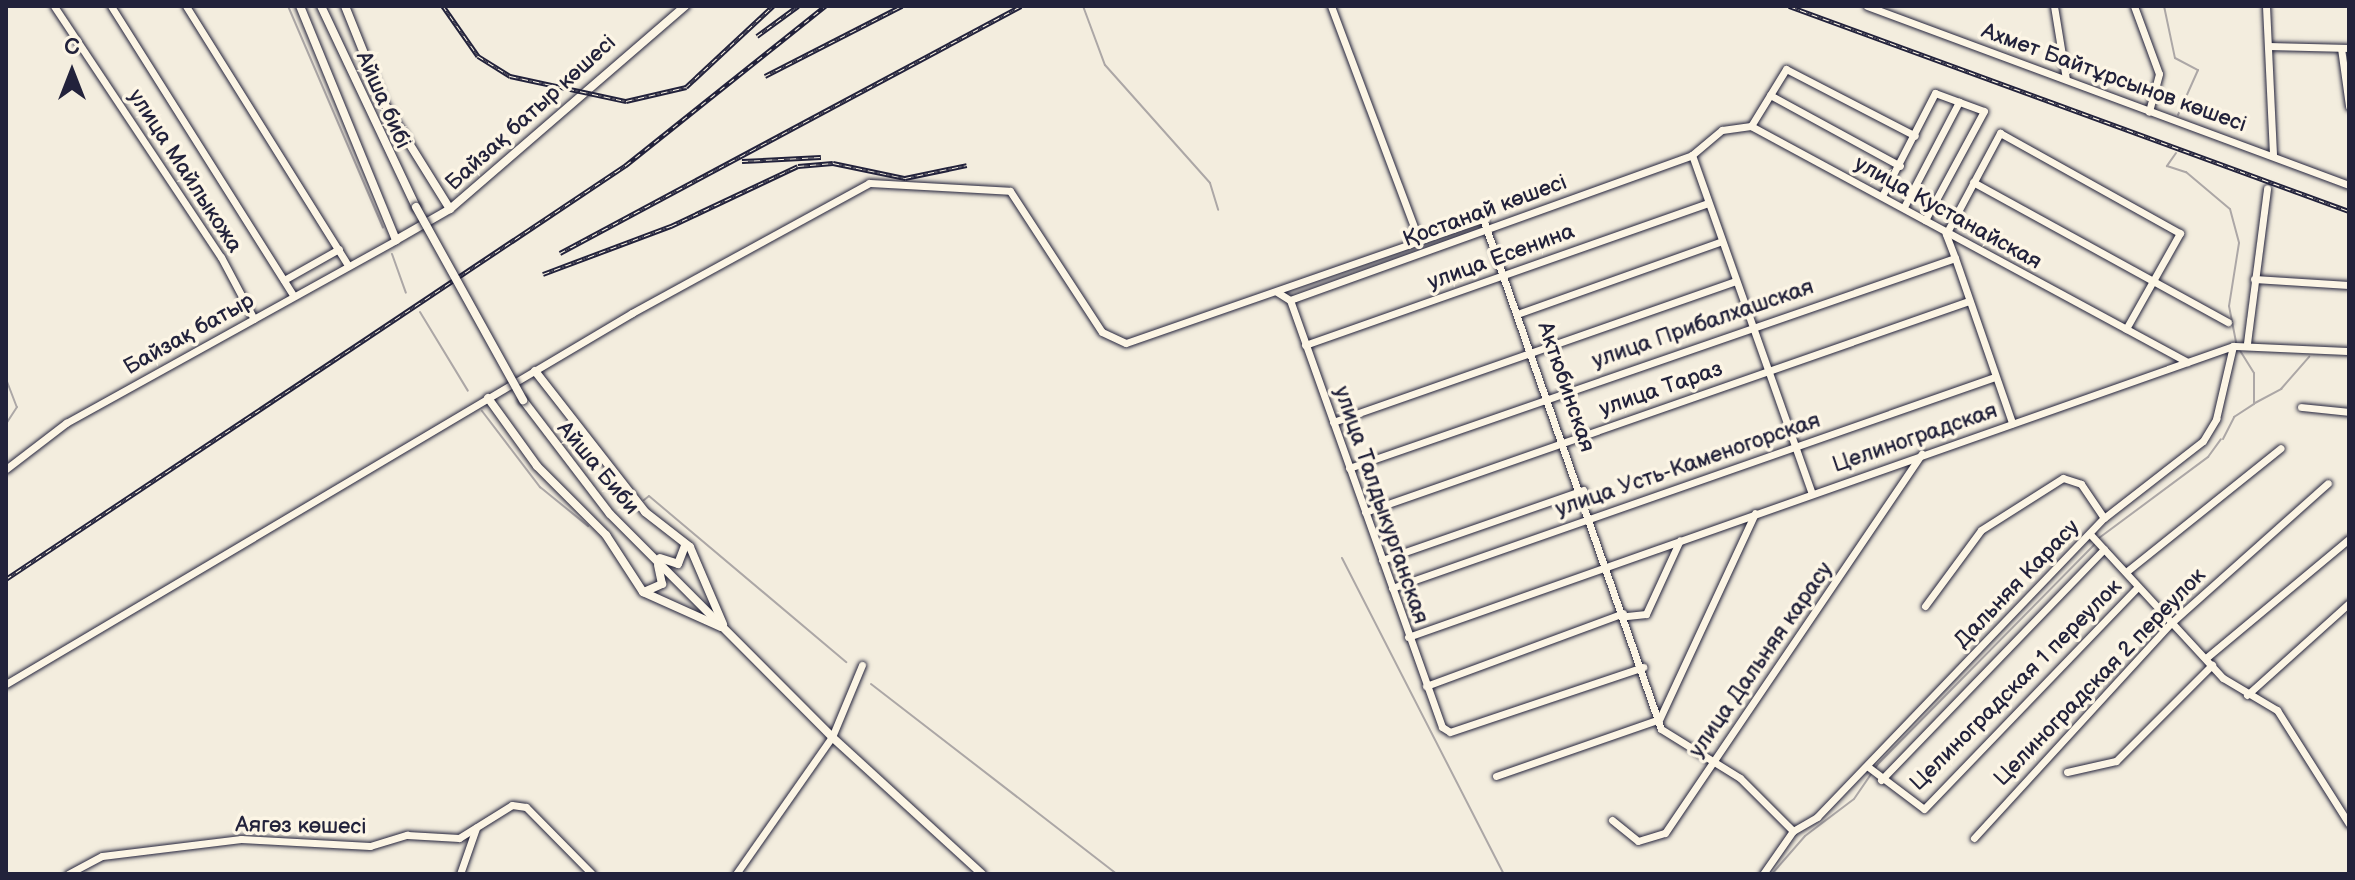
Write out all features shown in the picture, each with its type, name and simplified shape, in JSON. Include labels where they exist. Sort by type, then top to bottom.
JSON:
[{"type":"main road","points":[[300,6],[396,240]]},
{"type":"main road","name":"Айша бибі","points":[[321,6],[416,207],[523,400]]},
{"type":"main road","points":[[345,6],[384,103],[450,209]]},
{"type":"main road","name":"Байзақ батыр көшесі","points":[[396,240],[450,209],[685,6]]},
{"type":"main road","points":[[535,371],[636,501],[684,541],[724,629]]},
{"type":"main road","points":[[488,398],[537,466],[606,535],[643,592],[724,629]]},
{"type":"main road","name":"Айша Биби","points":[[523,400],[578,477],[724,629],[832,737],[982,874]]},
{"type":"main road","points":[[652,554],[678,564],[686,559],[684,541]]},
{"type":"main road","points":[[643,592],[662,584],[652,554]]},
{"type":"street","name":"улица Майлыкожа","points":[[54,6],[221,257],[254,319]]},
{"type":"street","points":[[111,6],[293,295]]},
{"type":"street","points":[[186,6],[347,264]]},
{"type":"street","points":[[6,684],[535,371],[884,181],[1010,191],[1102,332],[1116,342],[1277,292],[1419,240],[1331,6]]},
{"type":"street","name":"Ахмет Байтұрсынов көшесі","points":[[1867,6],[2349,185]]},
{"type":"street","points":[[2054,6],[2066,79]]},
{"type":"street","points":[[2134,6],[2159,74],[2149,112]]},
{"type":"street","points":[[2266,6],[2273,155]]},
{"type":"street","points":[[2268,46],[2345,48],[2349,106]]},
{"type":"street","points":[[1812,493],[1692,155],[1722,130],[1751,126],[1786,69],[1915,136]]},
{"type":"street","points":[[1882,196],[1935,93],[1984,111],[1925,220]]},
{"type":"street","points":[[1770,95],[1900,166]]},
{"type":"street","points":[[1904,207],[1959,102]]},
{"type":"street","name":"улица Кустанайская","points":[[1751,126],[2187,362]]},
{"type":"street","points":[[2012,423],[1946,234],[2000,133],[2180,233],[2126,329]]},
{"type":"street","name":"Қостанай көшесі","points":[[1290,300],[1692,155]]},
{"type":"street","points":[[1973,182],[2228,322]]},
{"type":"street","points":[[2267,188],[2247,343],[2349,351]]},
{"type":"street","name":"улица Есенина","points":[[1305,345],[1708,203]]},
{"type":"street","name":"Актюбинская","points":[[1419,240],[1488,221],[1492,229],[1609,565],[1658,720]]},
{"type":"street","name":"Байзақ батыр","points":[[6,469],[66,423],[347,264],[396,240]]},
{"type":"street","points":[[1520,313],[1722,241]]},
{"type":"street","points":[[284,280],[339,249]]},
{"type":"street","name":"улица Прибалхашская","points":[[1349,468],[1955,258]]},
{"type":"street","points":[[320,260],[329,275]]},
{"type":"street","points":[[2254,279],[2349,285]]},
{"type":"street","points":[[1333,422],[1736,281]]},
{"type":"street","points":[[1277,292],[1290,300]]},
{"type":"street","name":"улица Талдыкурганская","points":[[1290,300],[1426,686],[1450,732],[1643,667]]},
{"type":"street","name":"улица Тараз","points":[[1365,512],[1969,301]]},
{"type":"street","name":"Целиноградская","points":[[1408,637],[1922,454],[2247,343]]},
{"type":"street","name":"Дальняя Карасу","points":[[1763,874],[1793,831],[1867,766],[2097,542],[2104,518],[2203,441],[2216,419],[2233,346]]},
{"type":"street","name":"улица Усть-Каменогорская","points":[[1392,588],[1995,377]]},
{"type":"street","points":[[2301,407],[2349,412]]},
{"type":"street","name":"Целиноградская 1 переулок","points":[[2126,572],[2281,448]]},
{"type":"street","name":"улица Дальняя карасу","points":[[1612,820],[1638,841],[1660,839],[1922,454]]},
{"type":"street","points":[[1925,606],[1981,530],[2063,478],[2081,484],[2104,518]]},
{"type":"street","name":"Целиноградская 2 переулок","points":[[1974,838],[2171,623],[2328,483]]},
{"type":"street","points":[[1382,560],[1583,490]]},
{"type":"street","points":[[1755,513],[1658,720],[1661,729],[1712,760],[1793,831]]},
{"type":"street","points":[[2067,772],[2116,761],[2209,662],[2349,539]]},
{"type":"street","points":[[1426,686],[1625,614],[1646,614],[1680,540]]},
{"type":"street","points":[[1867,766],[1880,779],[2097,542],[2209,662],[2247,695],[2287,721],[2349,824]]},
{"type":"street","name":"Целиноградская 1 переулок","points":[[1880,779],[1924,809],[2138,587]]},
{"type":"street","points":[[2247,695],[2349,603]]},
{"type":"street","points":[[736,874],[832,737],[862,665]]},
{"type":"street","points":[[1496,776],[1658,720]]},
{"type":"street","name":"Аягөз көшесі","points":[[68,874],[102,856],[241,839],[370,846],[407,835],[459,838],[512,805],[526,807],[592,874]]},
{"type":"street","points":[[460,874],[477,826]]},
{"type":"waterway","points":[[288,6],[383,228]]},
{"type":"waterway","points":[[1083,6],[1105,65],[1210,183],[1218,210]]},
{"type":"waterway","points":[[2164,6],[2175,58],[2198,70],[2178,115]]},
{"type":"waterway","points":[[2176,153],[2167,166],[2186,172],[2230,209],[2239,243],[2229,306],[2236,343]]},
{"type":"waterway","points":[[392,254],[406,293]]},
{"type":"waterway","points":[[420,312],[468,391]]},
{"type":"waterway","points":[[2223,439],[2234,417],[2254,404],[2254,373],[2239,349]]},
{"type":"waterway","points":[[2255,403],[2281,389],[2309,357]]},
{"type":"waterway","points":[[6,379],[17,407],[6,424]]},
{"type":"waterway","points":[[482,411],[540,487],[588,526]]},
{"type":"waterway","points":[[2099,538],[2208,457],[2221,439]]},
{"type":"waterway","points":[[644,500],[649,496],[846,662]]},
{"type":"waterway","points":[[1772,874],[1805,836],[1854,799],[1878,764],[2095,544]]},
{"type":"waterway","points":[[1342,558],[1504,874]]},
{"type":"waterway","points":[[871,684],[1117,874]]},
{"type":"railway","points":[[443,6],[478,56],[510,76],[626,101],[686,87],[773,6]]},
{"type":"railway","points":[[757,36],[798,6]]},
{"type":"railway","points":[[6,579],[626,165],[825,6]]},
{"type":"railway","points":[[765,76],[902,6]]},
{"type":"railway","points":[[560,253],[1021,6]]},
{"type":"railway","points":[[1789,6],[2349,211]]},
{"type":"railway","points":[[742,161],[821,157]]},
{"type":"railway","points":[[543,274],[671,226],[798,166],[833,163],[905,178],[967,165]]}]
